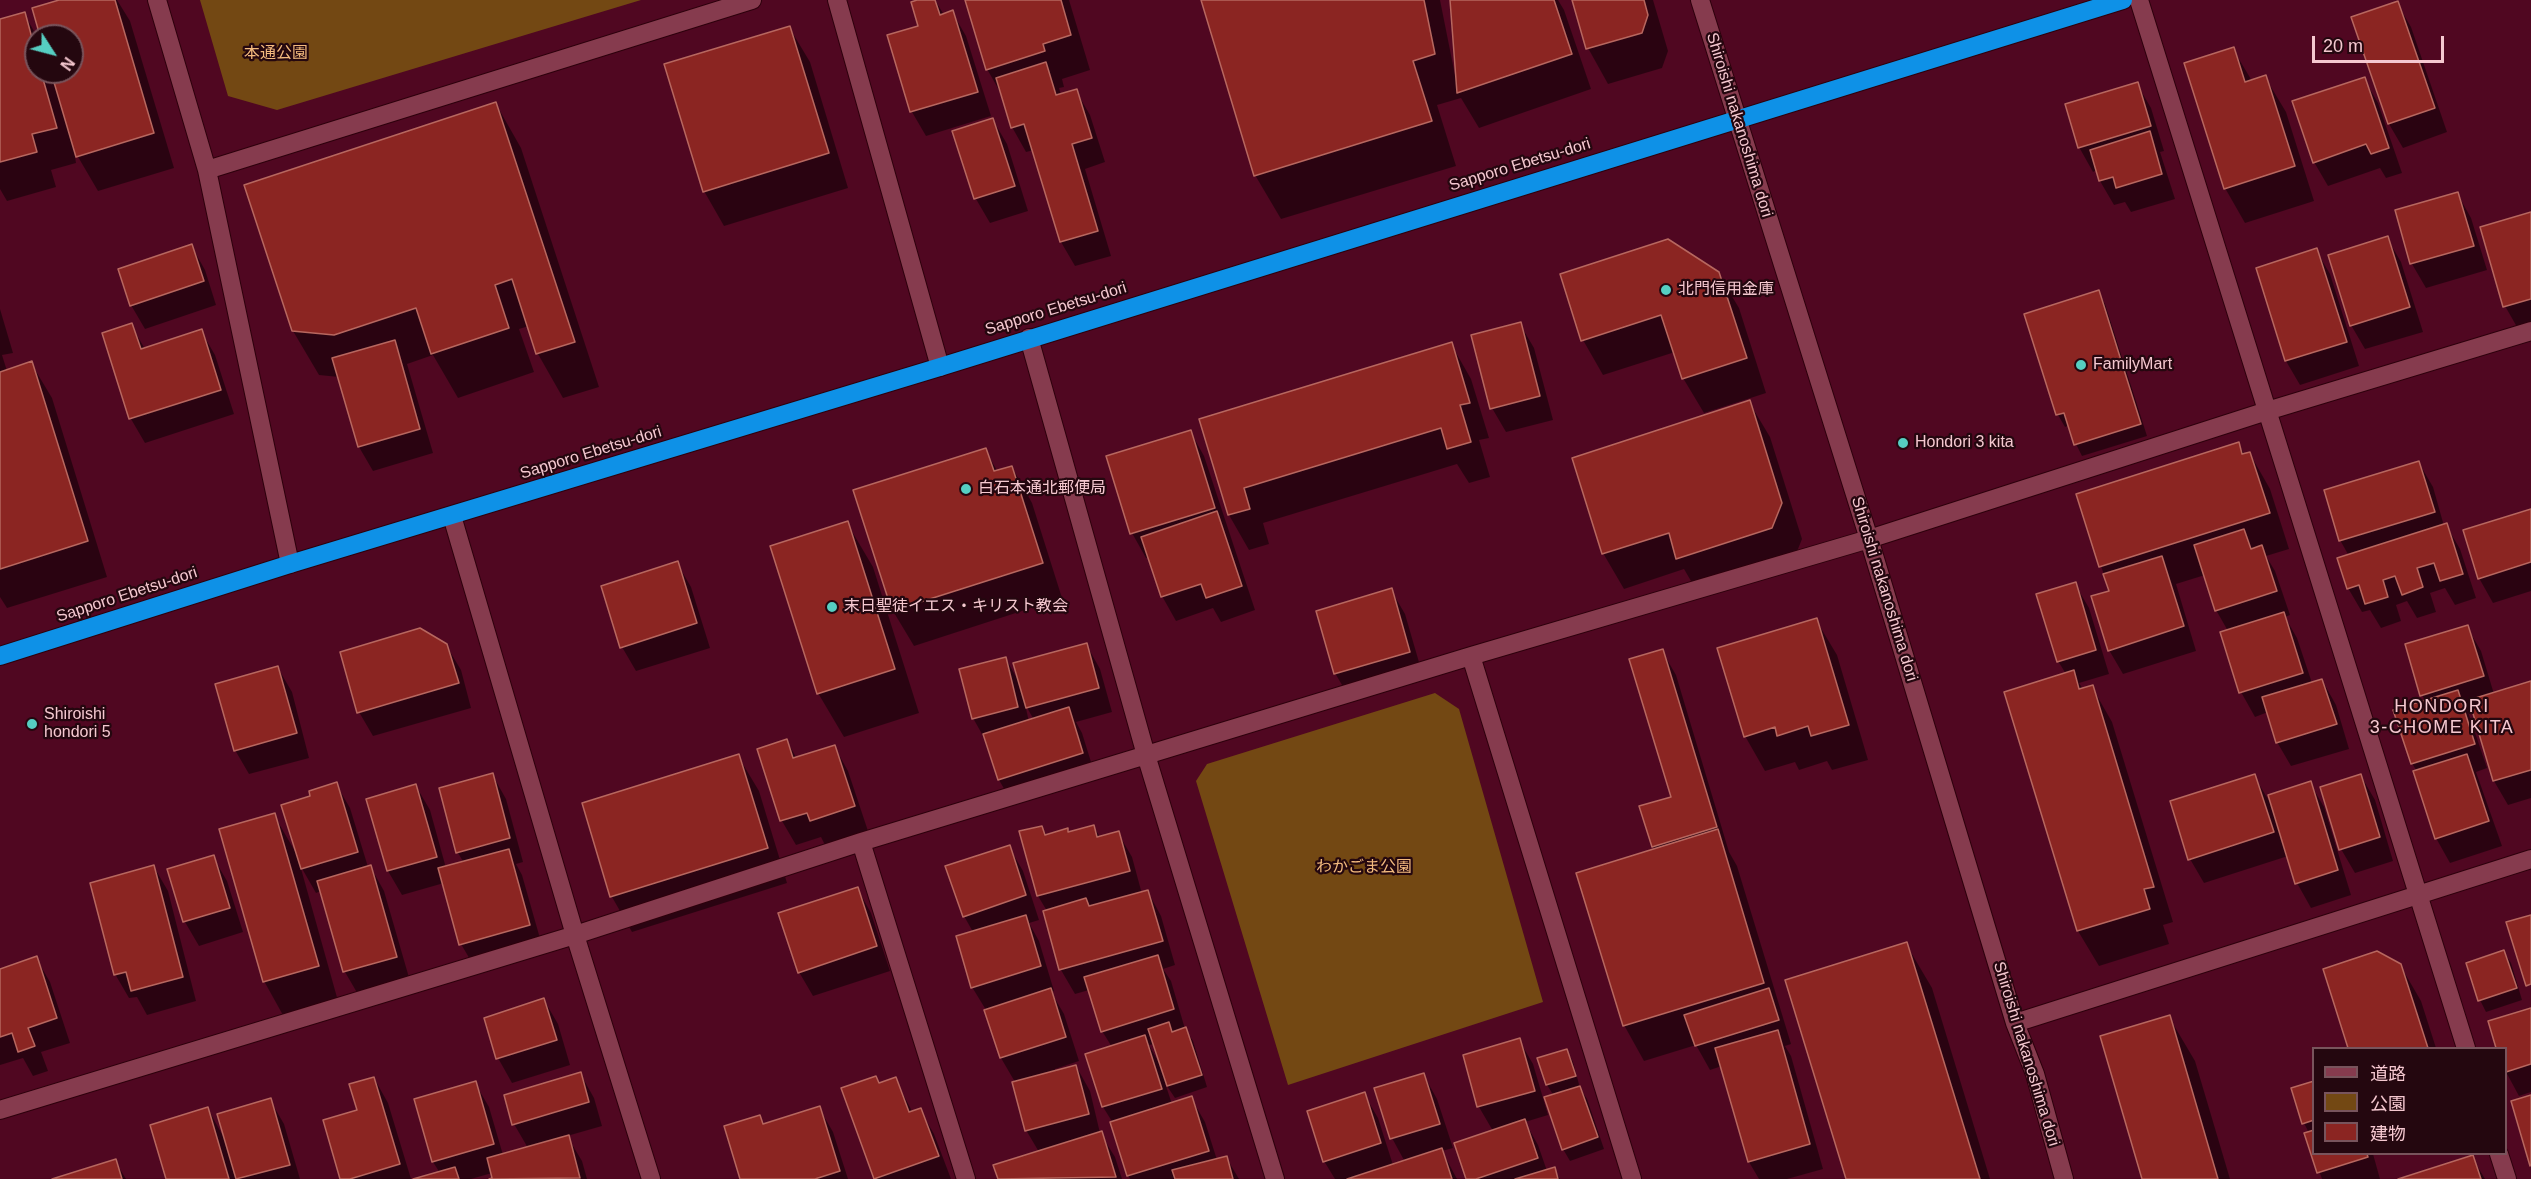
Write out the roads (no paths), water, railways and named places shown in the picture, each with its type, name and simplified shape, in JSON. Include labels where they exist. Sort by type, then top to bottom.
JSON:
[{"type":"highway","name":"Sapporo Ebetsu-dori","points":[[0,656],[290,564],[940,367],[2123,0]]},
{"type":"street","points":[[157,0],[207,170],[290,564]]},
{"type":"street","points":[[207,170],[752,0]]},
{"type":"street","points":[[837,0],[940,367]]},
{"type":"street","name":"Shiroishi nakanoshima dori","points":[[1700,0],[1869,539],[2015,1023],[2035,1074],[2064,1179]]},
{"type":"street","points":[[2139,0],[2466,1047]]},
{"type":"street","points":[[0,1110],[575,935],[861,842],[1471,656],[1869,539],[2267,411],[2531,331]]},
{"type":"street","points":[[1029,338],[1146,755],[1275,1179]]},
{"type":"street","points":[[452,516],[575,935],[651,1179]]},
{"type":"street","points":[[1471,656],[1632,1179]]},
{"type":"street","points":[[861,842],[966,1179]]},
{"type":"street","points":[[2015,1023],[2418,893],[2531,859]]},
{"type":"street","points":[[2499,1155],[2507,1179]]},
{"type":"place","name":"北門信用金庫","points":[[1666,290]]},
{"type":"place","name":"FamilyMart","points":[[2081,365]]},
{"type":"place","name":"Hondori 3 kita","points":[[1903,443]]},
{"type":"place","name":"白石本通北郵便局","points":[[966,489]]},
{"type":"place","name":"末日聖徒イエス・キリスト教会","points":[[832,607]]},
{"type":"place","name":"Shiroishi hondori 5","points":[[32,724]]},
{"type":"district","name":"HONDORI 3-CHOME KITA","points":[[2442,717]]},
{"type":"park label","name":"本通公園","points":[[276,54]]},
{"type":"park label","name":"わかごま公園","points":[[1364,868]]}]
